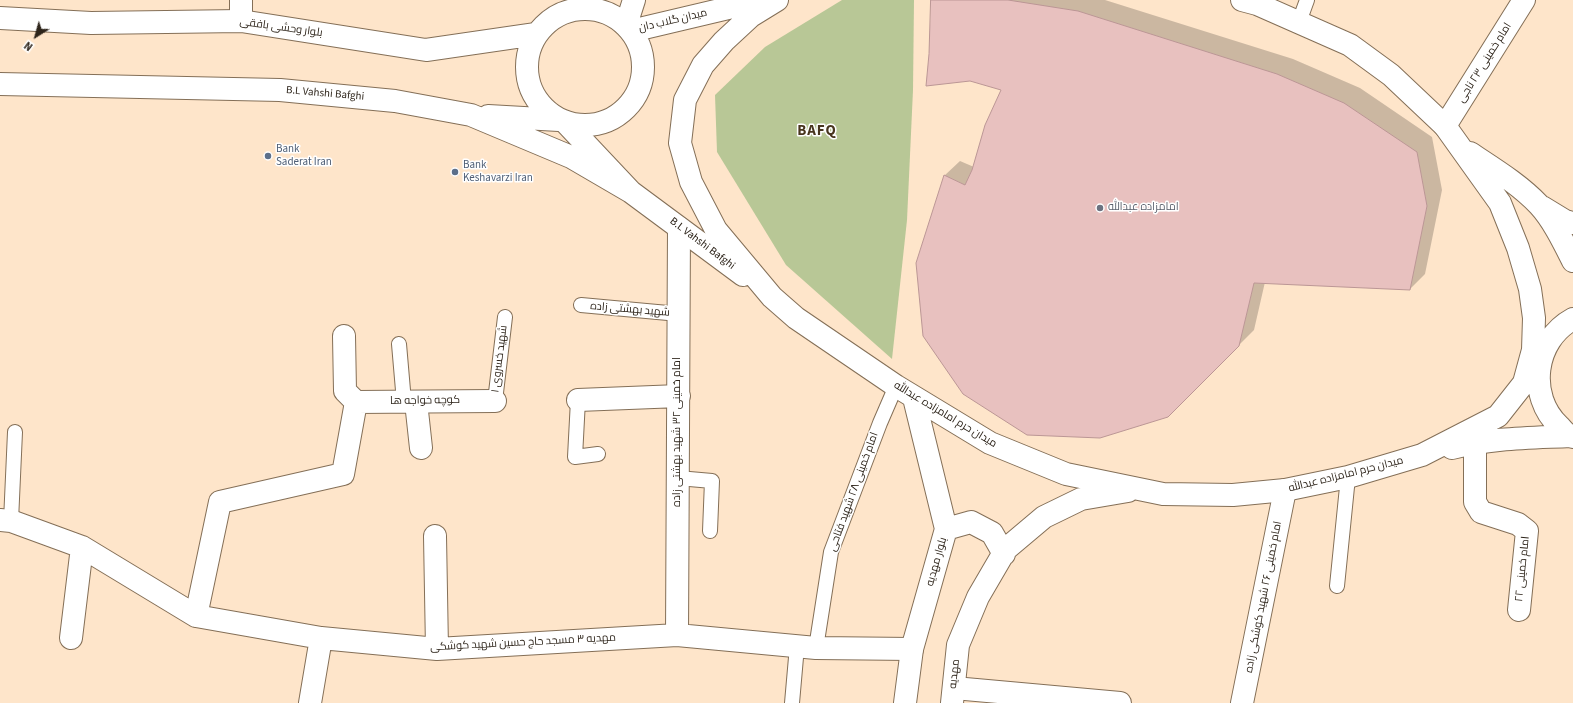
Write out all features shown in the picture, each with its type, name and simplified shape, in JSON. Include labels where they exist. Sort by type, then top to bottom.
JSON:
[{"type":"main road","points":[[557,0],[528,52],[526,72],[532,91],[543,108],[563,121]]},
{"type":"main road","points":[[628,28],[634,0]]},
{"type":"main road","name":"میدان گلاب دان","points":[[628,28],[763,0]]},
{"type":"main road","name":"میدان حرم امامزاده عبدالله","points":[[763,0],[751,16],[724,41],[703,65],[685,100],[680,144],[691,182],[716,230],[772,297],[796,318],[896,386],[990,443],[1066,474],[1163,494],[1233,495],[1285,490],[1348,477],[1422,455],[1498,416],[1524,383],[1533,350],[1534,318],[1530,288],[1518,248],[1500,203],[1445,126],[1390,75],[1350,45],[1257,4],[1242,0]]},
{"type":"main road","name":"امام خمینی ۲۳ ناجی","points":[[1445,126],[1524,0]]},
{"type":"main road","points":[[471,115],[563,121],[585,126],[603,123],[620,115],[633,101],[641,84],[644,66],[640,47],[628,28],[612,15],[594,9],[577,9],[566,12],[541,29]]},
{"type":"main road","name":"بلوار وحشی بافقی","points":[[0,18],[91,24],[241,10],[426,50],[541,29]]},
{"type":"main road","name":"B.L Vahshi Bafghi","points":[[0,84],[280,90],[395,101],[471,115],[571,157],[631,192],[772,297]]},
{"type":"main road","name":"B.L Vahshi Bafghi","points":[[563,121],[631,192]]},
{"type":"main road","points":[[1460,147],[1511,179],[1540,206],[1565,221],[1573,223]]},
{"type":"main road","points":[[1540,206],[1564,243],[1573,261]]},
{"type":"main road","name":"امام خمینی ۳۲ شهید بهشتی زاده","points":[[677,635],[679,228]]},
{"type":"main road","points":[[1572,437],[1550,417],[1539,391],[1539,363],[1550,338],[1573,319]]},
{"type":"main road","points":[[196,616],[220,502],[342,474],[356,402],[345,391],[344,336]]},
{"type":"main road","points":[[578,400],[679,396]]},
{"type":"main road","name":"بلوار مهدیه","points":[[905,703],[912,649],[946,529],[914,398]]},
{"type":"main road","name":"کوچه خواجه ها","points":[[356,402],[495,400]]},
{"type":"main road","points":[[410,402],[421,448]]},
{"type":"main road","points":[[1422,455],[1475,442],[1502,439],[1572,437]]},
{"type":"main road","name":"امام خمینی ۲۲","points":[[1475,442],[1475,502],[1481,512],[1518,524],[1528,531],[1519,610]]},
{"type":"main road","points":[[1004,554],[1006,549],[1044,517],[1050,514],[1081,500],[1141,489]]},
{"type":"main road","name":"امام خمینی ۲۶ شهید کوشکی زاده","points":[[1242,703],[1285,490]]},
{"type":"main road","name":"مهدیه ۳ مسجد حاج حسین شهید کوشکی","points":[[6,521],[82,547],[196,616],[321,638],[437,649],[677,635],[806,647],[912,649]]},
{"type":"main road","points":[[946,529],[971,522],[992,533],[1004,554]]},
{"type":"main road","points":[[435,536],[437,649]]},
{"type":"main road","points":[[71,638],[82,547]]},
{"type":"main road","name":"مهدیه","points":[[953,696],[958,645],[978,597],[1004,554]]},
{"type":"main road","points":[[310,703],[321,638]]},
{"type":"main road","points":[[953,696],[1120,703]]},
{"type":"lane","points":[[1299,22],[1307,0]]},
{"type":"lane","name":"شهید بهشتی زاده","points":[[581,305],[679,314]]},
{"type":"lane","name":"شهید خسروی ۱","points":[[495,400],[505,317]]},
{"type":"lane","points":[[399,344],[410,402]]},
{"type":"lane","name":"امام خمینی ۲۸ شهید فتاحی","points":[[792,703],[831,552],[880,423],[896,386]]},
{"type":"lane","points":[[578,400],[575,458],[598,454]]},
{"type":"lane","points":[[6,521],[15,432]]},
{"type":"lane","points":[[1337,586],[1348,477]]},
{"type":"lane","points":[[678,478],[712,481],[710,531]]},
{"type":"green space","points":[[842,0],[914,0],[913,90],[907,220],[892,359],[786,265],[717,152],[715,95],[765,47]]},
{"type":"building","points":[[931,0],[1008,0],[1078,11],[1277,74],[1344,103],[1417,152],[1427,206],[1410,290],[1254,283],[1239,346],[1168,417],[1100,438],[1027,435],[963,394],[923,336],[916,263],[944,175],[965,185],[972,170],[985,125],[1001,90],[970,81],[926,86]]},
{"type":"place","name":"Bank Saderat Iran","points":[[268,156]]},
{"type":"place","name":"Bank Keshavarzi Iran","points":[[455,172]]},
{"type":"place","name":"امامزاده عبدالله","points":[[1100,208]]},
{"type":"district","name":"BAFQ","points":[[817,132]]}]
